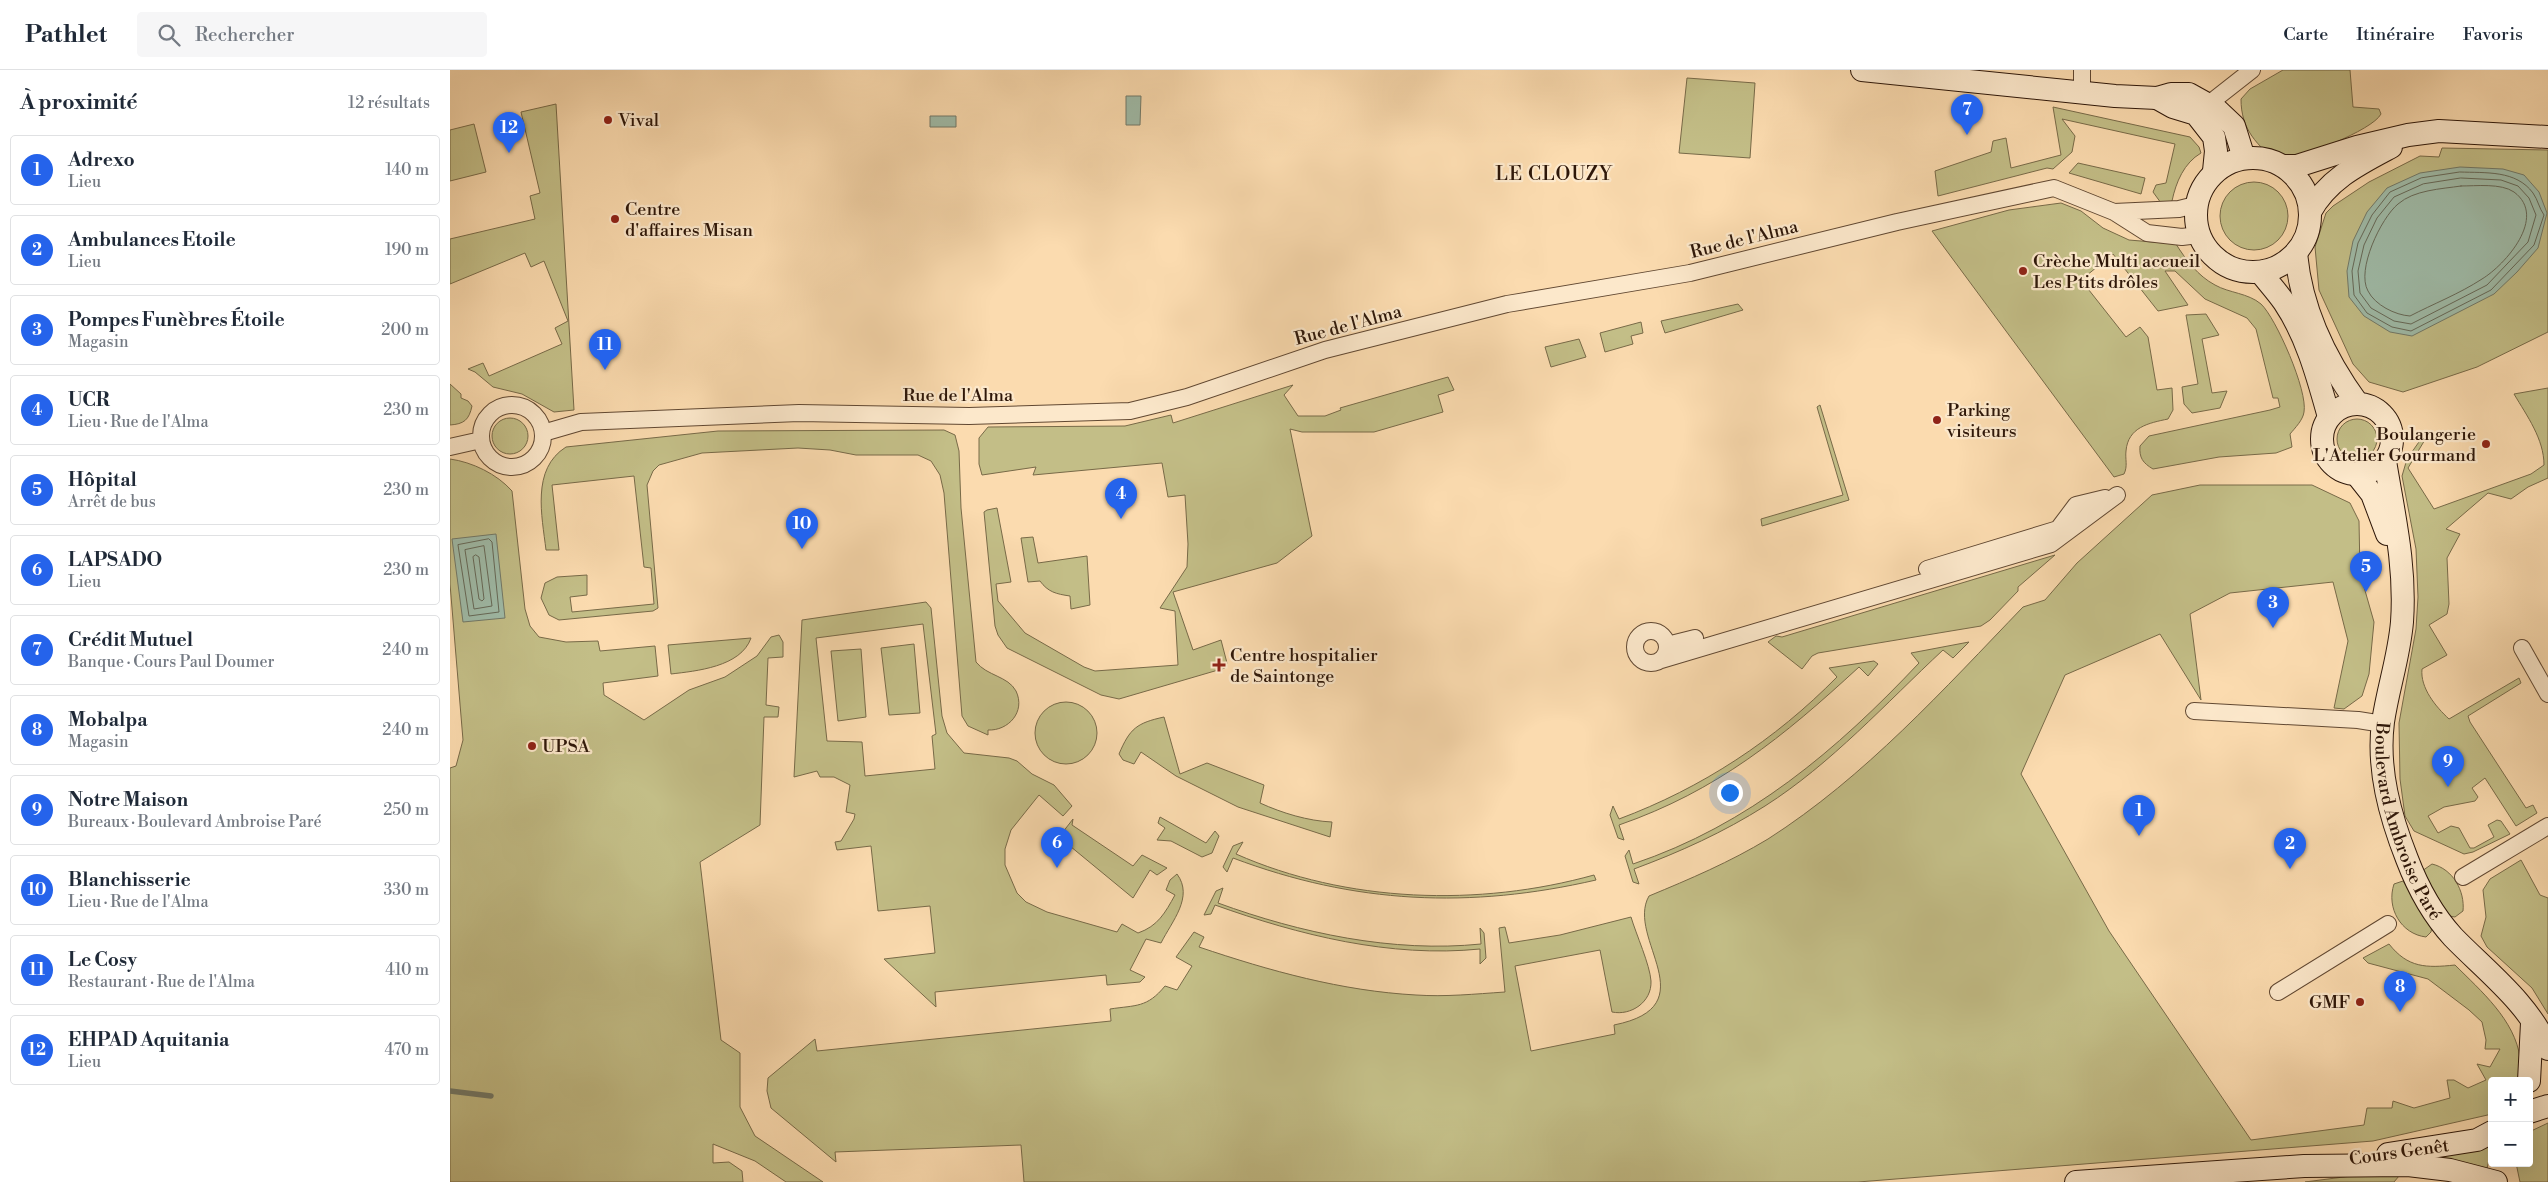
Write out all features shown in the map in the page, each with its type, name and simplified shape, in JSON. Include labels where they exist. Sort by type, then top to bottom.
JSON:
[{"type":"street","points":[[1862,70],[2082,93],[2157,98],[2173,107],[2202,109],[2234,126],[2244,158]]},
{"type":"street","points":[[2082,70],[2082,93]]},
{"type":"street","points":[[2202,109],[2252,70]]},
{"type":"street","points":[[2202,109],[2214,137],[2216,151],[2214,171]]},
{"type":"street","points":[[2285,166],[2297,166],[2357,147],[2408,135],[2439,131],[2548,138]]},
{"type":"street","points":[[2310,212],[2317,199],[2336,179],[2408,135]]},
{"type":"street","points":[[2244,158],[2267,158],[2285,166],[2301,182],[2306,191],[2310,212],[2306,238],[2296,253],[2273,269],[2260,272],[2240,271],[2222,264],[2208,252],[2198,235],[2195,220],[2195,205],[2206,181],[2214,171],[2230,161],[2244,158]]},
{"type":"street","name":"Rue de l'Alma","points":[[543,433],[581,422],[799,413],[969,416],[1130,411],[1187,397],[1325,350],[1507,304],[1690,272],[2054,188],[2114,212],[2147,233],[2182,237],[2198,235]]},
{"type":"street","name":"Rue de l'Alma","points":[[2114,212],[2179,209],[2195,205]]},
{"type":"street","points":[[2296,253],[2298,279],[2309,315],[2332,365],[2358,404]]},
{"type":"street","points":[[2260,272],[2285,304],[2300,334],[2314,366],[2328,417]]},
{"type":"street","points":[[2358,404],[2370,406],[2380,412],[2391,428],[2391,450],[2385,461],[2373,471],[2358,475],[2345,473],[2334,467],[2326,458],[2322,447],[2321,435],[2328,417],[2337,410],[2358,404]]},
{"type":"street","points":[[505,406],[526,408],[534,414],[540,423],[543,433],[543,443],[538,453],[531,461],[513,468],[504,466],[488,457],[481,440],[484,423],[489,416],[505,406]]},
{"type":"street","points":[[450,447],[481,440]]},
{"type":"street","name":"Boulevard Ambroise Paré","points":[[2385,461],[2400,540],[2402,581],[2402,624],[2396,669],[2383,724],[2383,761],[2389,809],[2421,891],[2443,925],[2518,1002],[2548,1049]]},
{"type":"street","name":"Boulevard Ambroise Paré","points":[[2358,475],[2372,494],[2381,513],[2402,581]]},
{"type":"street","points":[[2116,495],[2051,544],[1664,652],[2058,529],[2076,505],[2116,495]]},
{"type":"street","points":[[2522,648],[2548,694]]},
{"type":"street","points":[[2194,711],[2358,720],[2383,724]]},
{"type":"street","points":[[2463,876],[2548,826]]},
{"type":"street","points":[[2278,992],[2388,924]]},
{"type":"street","points":[[2529,1077],[2532,1023]]},
{"type":"street","points":[[2533,1111],[2548,1106]]},
{"type":"street","name":"Cours Genêt","points":[[2304,1166],[2438,1147],[2477,1140],[2488,1134]]},
{"type":"street","name":"Cours Genêt","points":[[2076,1182],[2304,1166],[2408,1164],[2450,1170],[2496,1182]]},
{"type":"street","points":[[2499,1167],[2501,1182]]},
{"type":"shaded area","points":[[2283,70],[2350,70],[2353,107],[2379,109],[2381,114],[2375,121],[2350,135],[2318,150],[2280,164],[2264,150],[2247,128],[2241,99],[2250,89]]},
{"type":"shaded area","points":[[1687,78],[1755,83],[1750,158],[1679,153]]},
{"type":"shaded area","points":[[556,104],[574,410],[554,412],[522,394],[493,387],[475,372],[468,369],[483,363],[489,376],[562,344],[555,328],[568,321],[544,261],[531,267],[525,253],[450,284],[450,239],[535,219],[530,196],[540,193],[521,112]]},
{"type":"shaded area","points":[[2053,107],[2190,137],[2199,147],[2201,153],[2185,168],[2172,201],[2161,203],[2153,192],[2156,185],[2166,183],[2175,144],[2062,119],[2075,136],[2072,152],[2053,169],[2047,168],[1938,196],[1935,171],[1991,152],[1993,141],[2006,138],[2011,168],[2061,155]]},
{"type":"shaded area","points":[[474,124],[486,172],[450,181],[450,130]]},
{"type":"shaded area","points":[[2442,148],[2548,150],[2548,332],[2477,367],[2403,392],[2369,382],[2353,364],[2319,290],[2315,247],[2326,213],[2333,206],[2369,182],[2420,156],[2439,157]]},
{"type":"shaded area","points":[[2078,163],[2145,178],[2141,194],[2069,173]]},
{"type":"shaded area","points":[[2247,182],[2261,182],[2273,187],[2283,197],[2288,209],[2288,223],[2283,235],[2273,245],[2261,250],[2247,250],[2235,245],[2225,235],[2220,223],[2220,209],[2225,197],[2235,187]]},
{"type":"shaded area","points":[[2061,203],[2081,211],[2103,228],[2129,240],[2176,244],[2203,277],[2220,288],[2256,300],[2261,304],[2275,324],[2290,355],[2301,388],[2304,412],[2290,434],[2292,447],[2276,453],[2219,457],[2153,469],[2144,462],[2140,454],[2140,446],[2149,436],[2280,407],[2278,398],[2273,398],[2256,329],[2247,318],[2205,299],[2175,271],[2165,271],[2188,305],[2158,311],[2113,254],[2081,280],[2126,337],[2140,327],[2148,337],[2157,390],[2172,388],[2173,410],[2168,419],[2154,422],[2135,431],[2128,443],[2124,474],[2114,477],[1932,231],[2009,210]]},
{"type":"shaded area","points":[[1738,304],[1743,310],[1665,333],[1661,321]]},
{"type":"shaded area","points":[[2206,314],[2219,335],[2202,339],[2212,393],[2227,391],[2220,408],[2192,413],[2184,404],[2182,387],[2198,384],[2186,315]]},
{"type":"shaded area","points":[[1641,322],[1643,333],[1631,336],[1633,344],[1605,352],[1600,333]]},
{"type":"shaded area","points":[[1579,339],[1586,357],[1551,367],[1545,347]]},
{"type":"shaded area","points":[[1448,377],[1454,390],[1438,395],[1443,412],[1374,432],[1302,432],[1290,429],[1312,536],[1277,563],[1173,592],[1193,650],[1221,640],[1227,663],[1225,668],[1119,699],[1101,695],[1007,648],[998,635],[995,626],[984,512],[987,510],[997,508],[1011,582],[996,584],[998,601],[1025,633],[1084,667],[1095,671],[1178,665],[1175,611],[1160,608],[1187,567],[1188,544],[1185,495],[1168,497],[1162,463],[1033,475],[1036,467],[982,475],[979,464],[979,438],[988,427],[1125,426],[1171,415],[1173,423],[1293,385],[1284,395],[1298,416],[1325,416],[1341,410],[1340,408]]},
{"type":"shaded area","points":[[450,384],[461,394],[461,398],[468,401],[472,406],[465,420],[459,424],[450,425]]},
{"type":"shaded area","points":[[2548,388],[2548,478],[2528,487],[2511,499],[2488,493],[2446,529],[2460,534],[2447,558],[2449,604],[2447,614],[2429,625],[2447,655],[2422,669],[2426,690],[2434,703],[2449,719],[2519,678],[2521,683],[2468,716],[2470,722],[2526,808],[2533,805],[2537,813],[2516,826],[2485,778],[2472,788],[2478,797],[2475,801],[2444,807],[2428,816],[2438,833],[2451,826],[2459,828],[2470,848],[2474,848],[2494,837],[2488,825],[2497,820],[2501,821],[2510,834],[2473,852],[2464,854],[2414,831],[2405,816],[2400,779],[2399,723],[2416,629],[2418,597],[2416,549],[2402,476],[2407,459],[2421,439],[2429,433],[2408,468],[2434,509],[2531,474],[2544,465],[2543,455],[2534,428],[2514,394]]},
{"type":"shaded area","points":[[1820,405],[1849,500],[1762,526],[1761,519],[1843,495],[1817,407]]},
{"type":"shaded area","points":[[510,418],[517,419],[523,423],[527,429],[527,443],[523,449],[517,453],[510,454],[503,453],[497,449],[493,443],[492,436],[493,429],[497,423],[503,419]]},
{"type":"shaded area","points":[[2357,419],[2371,425],[2377,439],[2371,453],[2357,459],[2343,453],[2337,439],[2343,425]]},
{"type":"shaded area","points":[[944,430],[955,435],[959,451],[961,508],[976,662],[981,667],[1008,682],[1016,691],[1018,699],[1019,706],[1013,719],[1002,727],[988,730],[988,735],[968,726],[962,716],[944,493],[940,475],[931,461],[918,455],[856,455],[830,450],[798,448],[702,453],[659,465],[653,471],[647,485],[658,608],[653,611],[559,620],[549,615],[541,598],[545,583],[557,577],[587,575],[587,595],[570,597],[572,612],[654,604],[651,568],[644,567],[634,476],[552,485],[559,550],[546,550],[541,508],[543,480],[555,456],[566,447],[718,431]]},
{"type":"shaded area","points":[[450,459],[467,463],[492,474],[512,491],[525,609],[530,626],[539,637],[566,642],[598,641],[600,651],[655,646],[658,676],[603,683],[604,695],[644,720],[689,690],[725,677],[757,656],[771,637],[779,635],[783,642],[783,657],[768,658],[766,705],[779,707],[778,717],[764,717],[760,825],[700,862],[721,1040],[740,1053],[740,1107],[755,1136],[823,1182],[786,1182],[755,1161],[713,1144],[713,1163],[729,1162],[742,1171],[743,1182],[450,1182],[450,768],[456,766],[463,740],[450,584]]},
{"type":"shaded area","points":[[2200,485],[2312,485],[2350,503],[2359,521],[2360,573],[2374,622],[2369,674],[2362,696],[2344,709],[2334,708],[2348,641],[2333,582],[2230,593],[2190,614],[2201,700],[2160,634],[2065,675],[2021,774],[2109,931],[2251,1140],[2364,1125],[2367,1108],[2392,1108],[2393,1101],[2414,1108],[2450,1098],[2447,1080],[2454,1080],[2468,1088],[2486,1080],[2477,1064],[2490,1067],[2500,1049],[2485,1049],[2486,1040],[2482,1022],[2428,979],[2368,963],[2363,958],[2389,944],[2403,958],[2418,965],[2455,965],[2486,996],[2511,1031],[2517,1044],[2520,1058],[2519,1077],[2488,1077],[2488,1115],[2373,1141],[1858,1182],[1024,1182],[1021,1145],[835,1152],[836,1162],[771,1108],[767,1091],[768,1078],[815,1039],[817,1051],[1111,1021],[1110,1009],[1134,1006],[1147,1002],[1165,986],[1177,990],[1192,966],[1176,957],[1194,932],[1204,937],[1199,947],[1279,972],[1361,989],[1427,996],[1505,992],[1499,928],[1505,927],[1509,943],[1560,935],[1631,917],[1646,958],[1651,981],[1648,995],[1644,1001],[1639,1006],[1626,1012],[1612,1012],[1600,950],[1515,966],[1531,1051],[1615,1034],[1614,1025],[1642,1016],[1656,1003],[1660,987],[1658,969],[1647,931],[1645,913],[1649,896],[1695,877],[1768,839],[1804,815],[1838,788],[1933,700],[2023,607],[2045,600],[2077,563],[2152,495]]},
{"type":"shaded area","points":[[1033,537],[1038,563],[1087,556],[1090,605],[1071,609],[1070,596],[1053,592],[1040,581],[1028,582],[1021,538]]},
{"type":"shaded area","points":[[2055,555],[2018,587],[2018,591],[1990,620],[1981,626],[1818,653],[1812,656],[1802,669],[1768,642],[1776,636],[1782,637]]},
{"type":"shaded area","points":[[926,602],[931,608],[942,716],[947,733],[964,753],[1009,758],[1017,761],[1032,774],[1054,785],[1072,806],[1063,816],[1039,795],[1011,830],[1005,849],[1005,865],[1017,893],[1026,902],[1047,912],[1117,932],[1122,924],[1138,933],[1151,927],[1164,913],[1175,895],[1166,890],[1170,880],[1177,874],[1182,883],[1183,891],[1180,909],[1161,943],[1146,939],[1130,970],[1145,977],[1140,982],[1107,985],[1106,975],[935,992],[936,1007],[884,959],[935,953],[930,906],[878,911],[871,846],[837,850],[835,842],[841,841],[854,819],[855,814],[846,812],[850,785],[834,777],[820,777],[817,771],[794,777],[802,620]],"holes":[[[923,624],[936,734],[932,736],[935,769],[865,776],[862,742],[827,741],[816,638]]]},
{"type":"shaded area","points":[[751,638],[746,648],[738,655],[717,666],[671,674],[668,645]]},
{"type":"shaded area","points":[[1969,642],[1953,658],[1943,650],[1835,752],[1789,789],[1765,806],[1718,833],[1634,869],[1639,884],[1633,882],[1625,856],[1629,850],[1633,864],[1675,848],[1753,806],[1823,755],[1856,726],[1919,663],[1911,653]]},
{"type":"shaded area","points":[[914,644],[920,713],[889,715],[881,648]]},
{"type":"shaded area","points":[[861,649],[866,717],[838,721],[831,651]]},
{"type":"shaded area","points":[[1874,661],[1878,664],[1868,676],[1859,667],[1776,739],[1718,779],[1687,796],[1619,825],[1624,840],[1618,838],[1610,815],[1613,806],[1619,819],[1650,807],[1708,777],[1763,741],[1813,700],[1837,677],[1829,668]]},
{"type":"shaded area","points":[[1066,702],[1078,705],[1088,711],[1094,721],[1097,733],[1094,745],[1088,755],[1078,761],[1066,764],[1054,761],[1044,755],[1038,745],[1035,733],[1038,721],[1044,711],[1054,705]]},
{"type":"shaded area","points":[[1164,717],[1180,774],[1207,763],[1264,785],[1260,803],[1295,816],[1332,822],[1330,837],[1238,807],[1176,776],[1141,752],[1134,764],[1123,760],[1119,754],[1131,732],[1141,724]]},
{"type":"shaded area","points":[[1160,817],[1206,843],[1215,831],[1219,836],[1212,853],[1202,857],[1171,841],[1157,840],[1165,828],[1158,823]]},
{"type":"shaded area","points":[[1073,819],[1072,825],[1133,866],[1142,855],[1167,868],[1157,875],[1150,870],[1133,898],[1059,837]]},
{"type":"shaded area","points":[[1243,842],[1236,854],[1279,870],[1323,882],[1368,891],[1414,895],[1459,895],[1505,892],[1550,885],[1594,875],[1596,880],[1503,895],[1458,898],[1368,893],[1323,885],[1233,858],[1227,872],[1223,867],[1233,846]]},
{"type":"shaded area","points":[[2521,860],[2540,895],[2548,898],[2548,1014],[2532,988],[2487,947],[2481,936],[2486,917],[2483,890],[2490,879]]},
{"type":"shaded area","points":[[2432,864],[2452,876],[2460,889],[2463,911],[2455,917],[2449,916],[2422,871]]},
{"type":"shaded area","points":[[2403,881],[2432,926],[2431,932],[2426,937],[2409,931],[2394,911],[2392,893],[2394,884]]},
{"type":"shaded area","points":[[1223,888],[1218,903],[1249,914],[1314,932],[1347,938],[1414,946],[1481,944],[1480,928],[1484,933],[1486,958],[1480,964],[1480,949],[1412,950],[1345,942],[1279,926],[1215,905],[1211,914],[1204,915],[1216,891]]},
{"type":"shaded area","points":[[2548,1123],[2548,1182],[2520,1182],[2517,1167],[2533,1167],[2533,1130]]},
{"type":"shaded area","points":[[2488,1147],[2486,1173],[2430,1156]]},
{"type":"shaded area","points":[[2374,1173],[2399,1176],[2394,1182],[2305,1182]]},
{"type":"water","points":[[1126,96],[1141,96],[1140,125],[1126,125]]},
{"type":"water","points":[[930,116],[956,116],[956,127],[930,127]]},
{"type":"water","points":[[2460,167],[2503,169],[2524,175],[2539,192],[2547,213],[2538,248],[2494,294],[2412,336],[2390,332],[2364,316],[2349,297],[2347,271],[2353,241],[2367,212],[2387,188],[2420,173]]},
{"type":"water","points":[[496,534],[505,618],[463,622],[452,539]]},
{"type":"waterway","points":[[450,1091],[491,1096]]},
{"type":"place","name":"Vival","points":[[608,120]]},
{"type":"place","name":"Crédit Mutuel","points":[[1967,135]]},
{"type":"place","name":"EHPAD Aquitania","points":[[509,153]]},
{"type":"place","name":"Centre d'affaires Misan","points":[[615,219]]},
{"type":"place","name":"Crèche Multi accueil Les Ptits drôles","points":[[2023,271]]},
{"type":"place","name":"Le Cosy","points":[[605,370]]},
{"type":"place","name":"Parking visiteurs","points":[[1937,420]]},
{"type":"place","name":"Boulangerie L'Atelier Gourmand","points":[[2486,444]]},
{"type":"place","name":"UCR","points":[[1121,519]]},
{"type":"place","name":"Blanchisserie","points":[[802,549]]},
{"type":"place","name":"Hôpital","points":[[2366,592]]},
{"type":"place","name":"Pompes Funèbres Étoile","points":[[2273,628]]},
{"type":"place","name":"Centre hospitalier de Saintonge","points":[[1219,665]]},
{"type":"place","name":"UPSA","points":[[532,746]]},
{"type":"place","name":"Notre Maison","points":[[2448,787]]},
{"type":"place","name":"Adrexo","points":[[2139,836]]},
{"type":"place","name":"LAPSADO","points":[[1057,868]]},
{"type":"place","name":"Ambulances Etoile","points":[[2290,869]]},
{"type":"place","name":"GMF","points":[[2360,1002]]},
{"type":"place","name":"Mobalpa","points":[[2400,1012]]},
{"type":"district","name":"LE CLOUZY","points":[[1554,173]]}]
